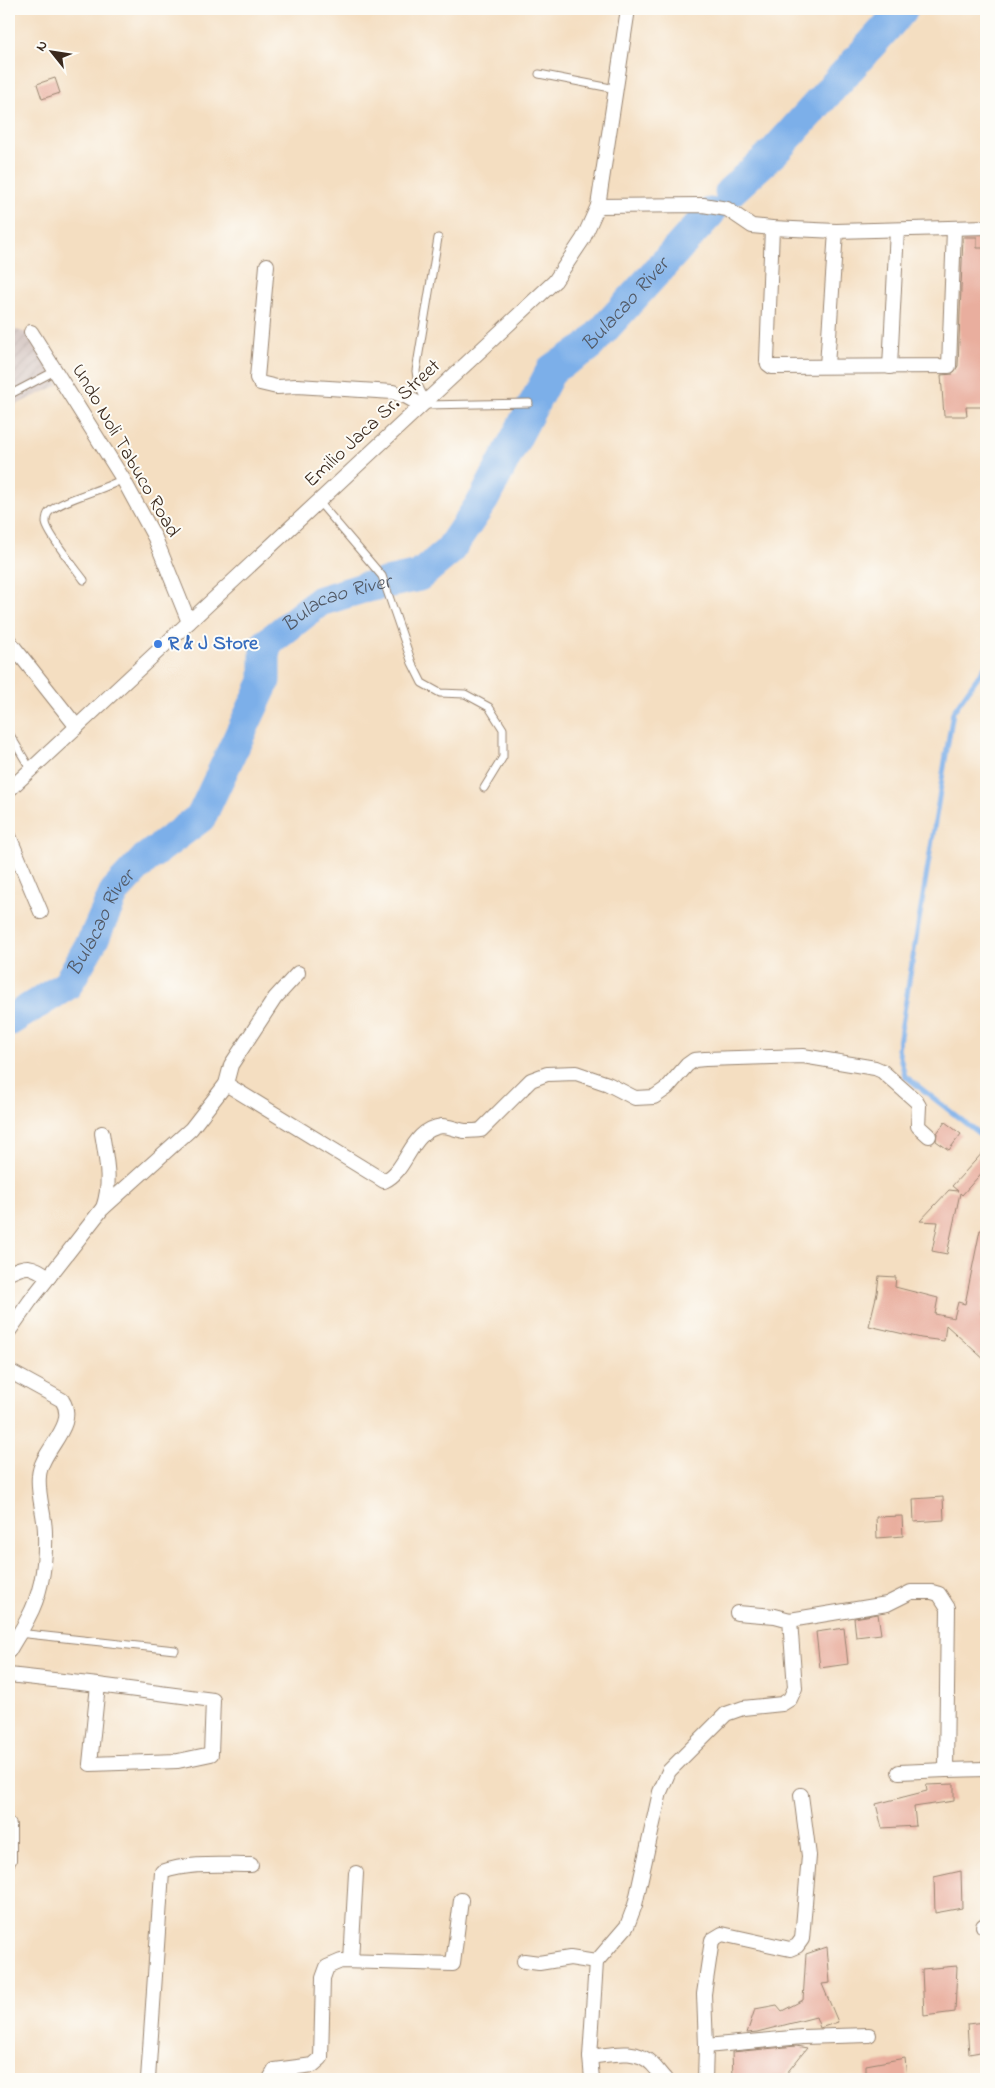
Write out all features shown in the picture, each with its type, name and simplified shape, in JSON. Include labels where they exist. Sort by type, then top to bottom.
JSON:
[{"type":"street","name":"Emilio Jaca Sr. Street","points":[[9,790],[555,281],[584,239],[598,206],[628,9]]},
{"type":"street","points":[[598,206],[703,205],[727,209],[752,226],[772,228],[836,231],[986,227]]},
{"type":"street","points":[[772,228],[768,364],[772,366],[890,367],[948,366],[954,229]]},
{"type":"street","points":[[890,367],[898,230]]},
{"type":"street","points":[[827,366],[836,231]]},
{"type":"street","points":[[267,265],[257,378],[260,383],[277,387],[296,386],[393,392],[424,403]]},
{"type":"street","name":"Undo Noli Tabuco Road","points":[[31,332],[123,479],[156,538],[189,622]]},
{"type":"street","points":[[9,641],[77,727]]},
{"type":"street","points":[[9,836],[41,912]]},
{"type":"street","points":[[9,1331],[102,1209],[190,1129],[226,1084],[231,1065],[275,998],[298,973]]},
{"type":"street","points":[[226,1084],[384,1181],[393,1177],[413,1144],[426,1130],[443,1126],[464,1131],[481,1130],[531,1080],[547,1074],[576,1073],[608,1084],[635,1098],[654,1096],[667,1088],[687,1065],[694,1060],[706,1058],[803,1056],[875,1068],[882,1071],[916,1100],[919,1106],[918,1126],[929,1136]]},
{"type":"street","points":[[102,1133],[108,1180],[107,1195],[102,1209]]},
{"type":"street","points":[[9,1273],[22,1266],[30,1267],[49,1277]]},
{"type":"street","points":[[9,1371],[62,1400],[67,1407],[65,1425],[48,1452],[39,1474],[40,1496],[46,1531],[43,1576],[38,1595],[28,1618],[9,1652]]},
{"type":"street","points":[[736,1613],[775,1616],[790,1620],[887,1604],[911,1592],[939,1594],[948,1608],[946,1770]]},
{"type":"street","points":[[592,2079],[590,2057],[596,1962],[626,1926],[635,1905],[657,1801],[669,1771],[726,1714],[743,1708],[782,1704],[794,1694],[790,1620]]},
{"type":"street","points":[[9,1675],[98,1685],[213,1700],[211,1754],[178,1761],[90,1764],[98,1685]]},
{"type":"street","points":[[899,1772],[986,1769]]},
{"type":"street","points":[[705,2079],[704,1994],[712,1940],[722,1934],[790,1949],[797,1946],[802,1939],[809,1856],[801,1795]]},
{"type":"street","points":[[9,1825],[9,1860]]},
{"type":"street","points":[[148,2079],[162,1872],[174,1868],[207,1865],[251,1865]]},
{"type":"street","points":[[351,1961],[356,1873]]},
{"type":"street","points":[[270,2079],[275,2070],[313,2065],[320,2060],[322,2054],[325,1970],[335,1962],[351,1961],[452,1964],[462,1900]]},
{"type":"street","points":[[524,1961],[539,1963],[570,1958],[596,1962]]},
{"type":"street","points":[[706,2046],[802,2037],[869,2035]]},
{"type":"street","points":[[590,2057],[623,2053],[635,2054],[651,2063],[666,2079]]},
{"type":"lane","points":[[539,74],[616,89]]},
{"type":"lane","points":[[438,238],[416,371],[424,403],[529,403]]},
{"type":"lane","points":[[9,396],[55,370]]},
{"type":"lane","points":[[84,580],[50,533],[46,523],[47,517],[50,511],[75,498],[112,486],[123,479]]},
{"type":"lane","points":[[319,502],[382,576],[412,663],[422,683],[440,693],[466,694],[489,706],[503,729],[502,757],[484,788]]},
{"type":"lane","points":[[9,733],[31,770]]},
{"type":"lane","points":[[18,1633],[176,1650]]},
{"type":"shaded area","points":[[9,328],[27,333],[59,385],[9,408]]},
{"type":"building","points":[[55,78],[60,93],[42,99],[37,84]]},
{"type":"building","points":[[963,237],[977,237],[977,248],[986,248],[986,407],[966,407],[967,416],[944,416],[941,375],[953,374],[958,366]]},
{"type":"building","points":[[945,1122],[961,1134],[949,1150],[936,1141],[937,1133]]},
{"type":"building","points":[[986,1149],[986,1168],[962,1195],[960,1193],[947,1254],[932,1251],[938,1222],[920,1221],[949,1190],[958,1191],[952,1186]]},
{"type":"building","points":[[980,1230],[986,1231],[986,1277],[981,1314],[986,1314],[986,1361],[946,1325],[944,1341],[921,1338],[869,1326],[879,1276],[896,1277],[895,1287],[938,1298],[935,1314],[954,1318],[958,1302],[965,1304]]},
{"type":"building","points":[[943,1497],[944,1520],[914,1522],[913,1499]]},
{"type":"building","points":[[902,1516],[903,1536],[877,1538],[876,1517]]},
{"type":"building","points":[[878,1614],[881,1634],[856,1637],[854,1618]]},
{"type":"building","points":[[844,1628],[848,1664],[820,1668],[816,1632]]},
{"type":"building","points":[[954,1784],[954,1801],[914,1807],[916,1826],[882,1828],[876,1804],[927,1791],[926,1785]]},
{"type":"building","points":[[961,1871],[962,1908],[935,1913],[934,1877]]},
{"type":"building","points":[[827,1947],[830,1983],[822,1984],[838,2022],[820,2028],[816,2017],[747,2033],[755,2009],[777,2005],[782,2011],[803,2000],[806,1954]]},
{"type":"building","points":[[957,1966],[955,2012],[924,2016],[922,1969]]},
{"type":"building","points":[[986,2022],[986,2051],[969,2054],[967,2024]]},
{"type":"building","points":[[796,2046],[807,2048],[782,2079],[761,2079],[761,2075],[733,2076],[732,2052]]},
{"type":"building","points":[[905,2058],[907,2078],[866,2079],[866,2065]]},
{"type":"waterway","name":"Bulacao River","points":[[730,192],[775,151],[903,9]]},
{"type":"waterway","name":"Bulacao River","points":[[9,1021],[67,985],[94,938],[115,891],[145,859],[201,817],[265,681],[265,645],[320,601],[363,588],[419,576],[449,551],[484,499],[552,369],[587,348],[710,213]]},
{"type":"waterway","points":[[986,665],[953,712],[898,1049],[905,1076],[986,1139]]},
{"type":"place","name":"R & J Store","points":[[158,644]]}]
